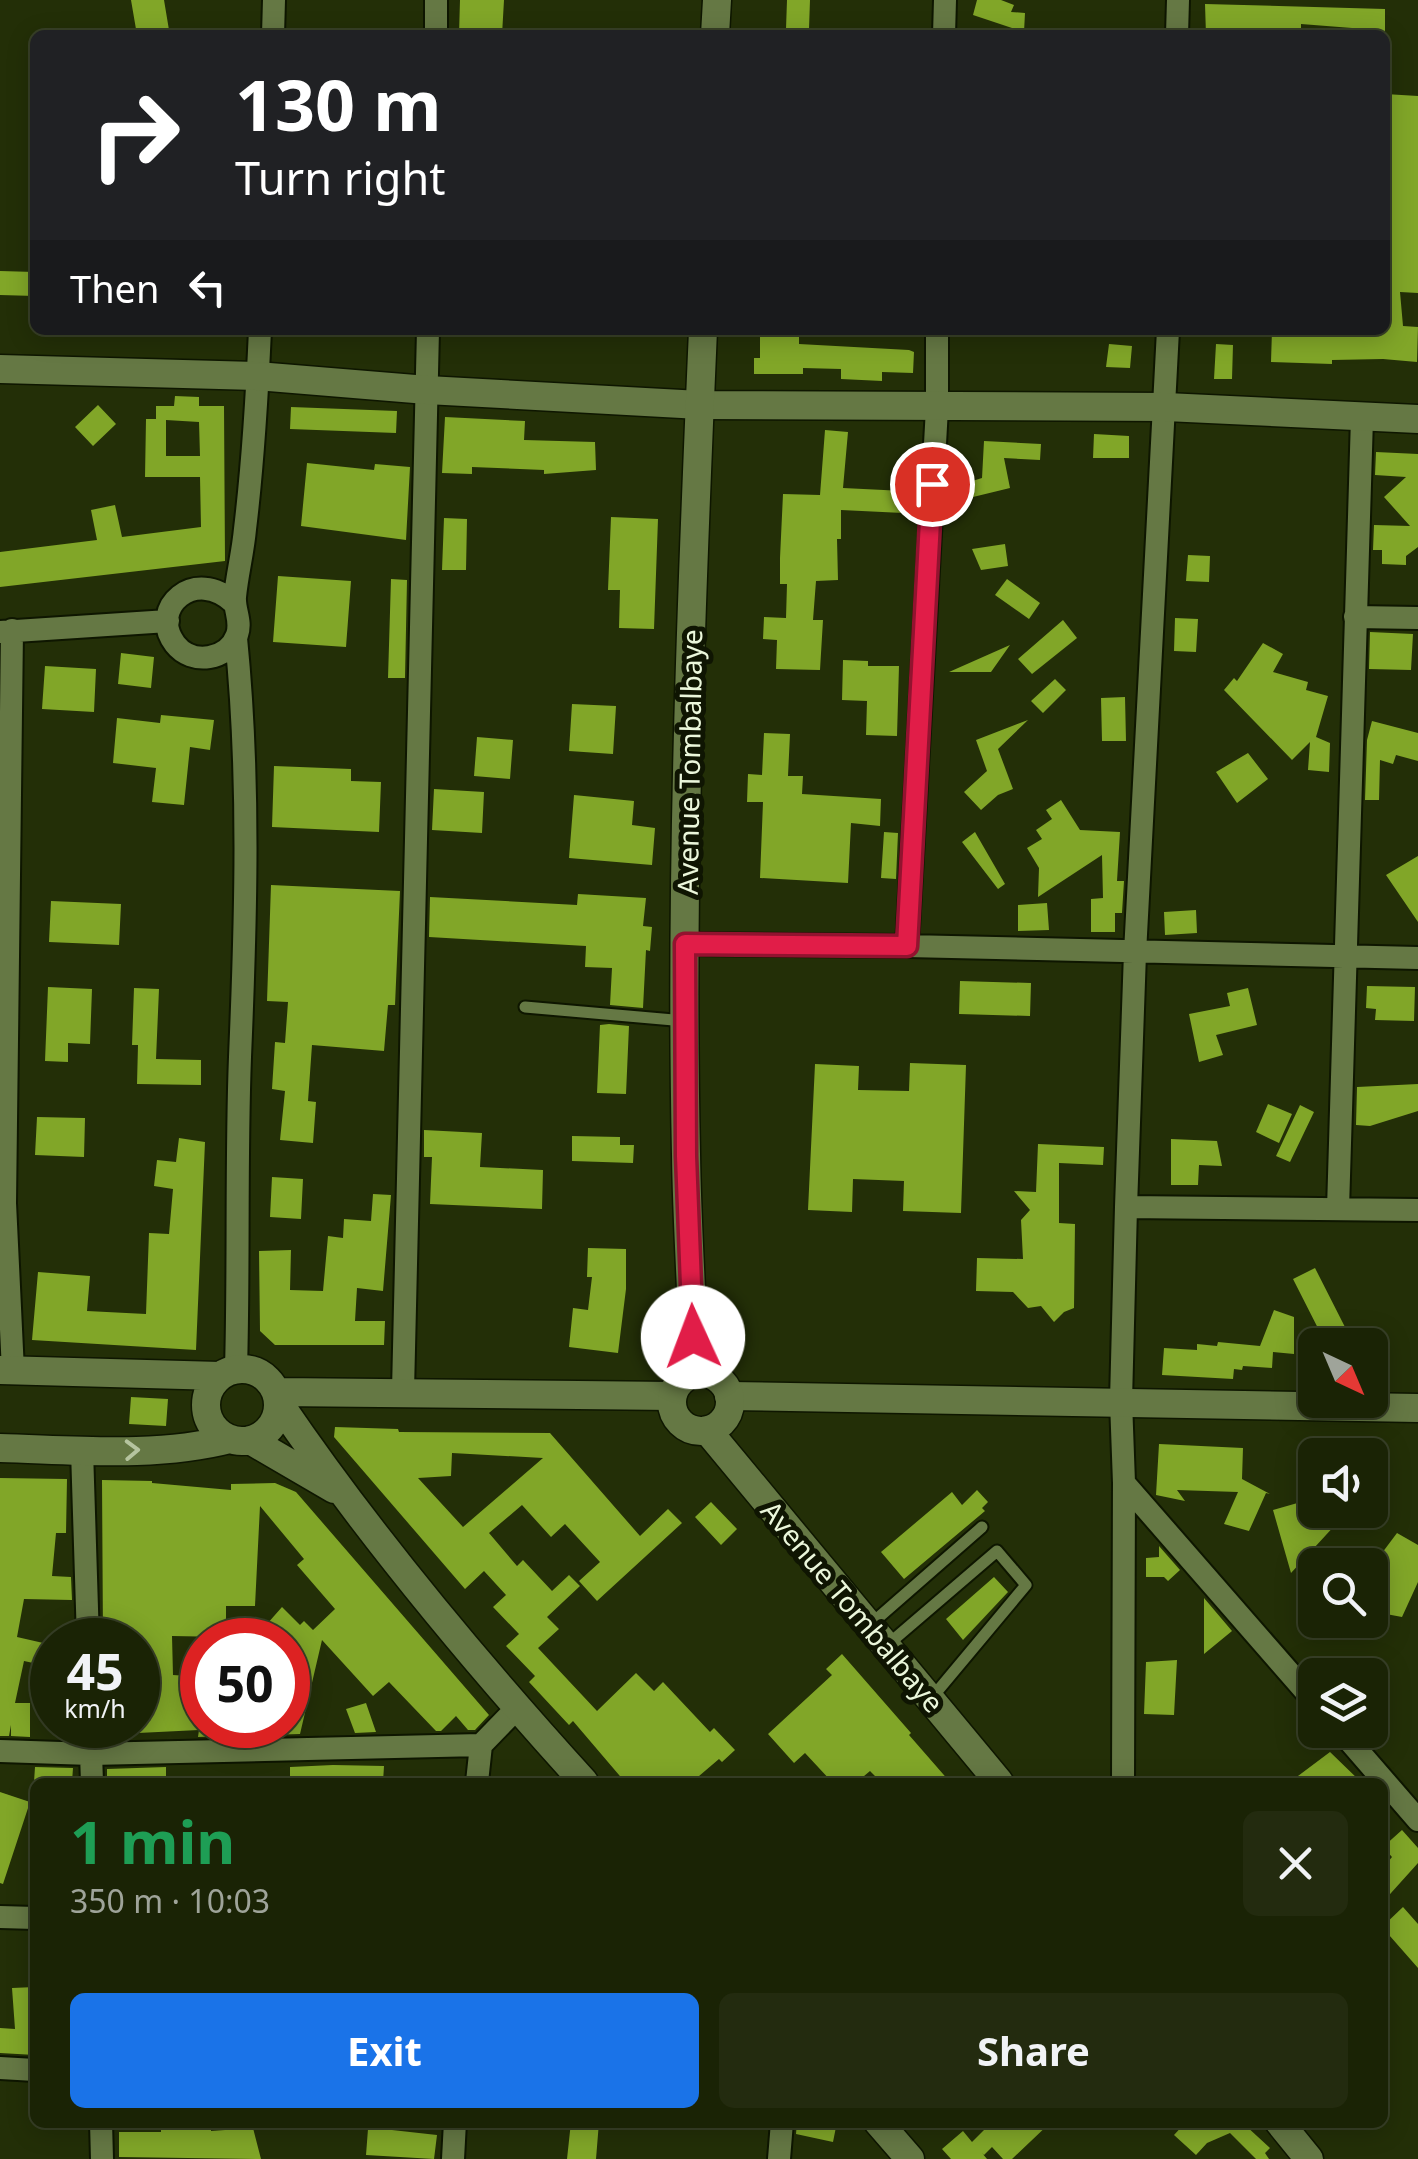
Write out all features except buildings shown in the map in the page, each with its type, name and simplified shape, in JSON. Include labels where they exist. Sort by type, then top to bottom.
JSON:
[{"type":"street","points":[[273,30],[274,0]]},
{"type":"street","points":[[436,0],[436,30]]},
{"type":"street","points":[[715,30],[716,0]]},
{"type":"street","points":[[944,30],[945,0]]},
{"type":"street","points":[[1177,30],[1178,0]]},
{"type":"street","points":[[260,335],[245,529],[234,603],[239,620],[236,638],[244,720],[248,865],[228,1372],[210,1388],[206,1403],[208,1418],[216,1431],[340,1492]]},
{"type":"street","points":[[403,1391],[428,335]]},
{"type":"street","name":"Avenue Tombalbaye","points":[[695,1373],[686,1156],[685,944],[703,335]]},
{"type":"street","points":[[907,946],[937,408],[937,335]]},
{"type":"street","points":[[1122,1778],[1124,1483],[1120,1401],[1126,1208],[1135,953],[1168,335]]},
{"type":"street","points":[[0,368],[258,376],[700,405],[1166,408],[1418,419]]},
{"type":"street","points":[[1338,1209],[1362,418]]},
{"type":"street","points":[[234,603],[222,592],[206,586],[190,590],[176,600],[168,621],[174,643],[191,656],[212,658],[230,647],[236,638]]},
{"type":"street","points":[[1355,616],[1418,618]]},
{"type":"street","points":[[168,621],[6,631],[2,1203],[7,1370],[261,1373],[340,1492],[517,1708],[580,1778]]},
{"type":"street","points":[[685,944],[1418,958]]},
{"type":"street","points":[[1126,1208],[1418,1210]]},
{"type":"street","points":[[695,1373],[717,1377],[729,1396],[725,1418],[706,1430],[688,1428],[672,1406],[672,1396],[684,1378],[695,1373]]},
{"type":"street","points":[[278,1398],[403,1391],[672,1396]]},
{"type":"street","points":[[729,1396],[1418,1408]]},
{"type":"street","points":[[0,1448],[169,1449],[259,1437],[274,1423],[278,1398]]},
{"type":"street","name":"Avenue Tombalbaye","points":[[706,1430],[996,1778]]},
{"type":"street","points":[[82,1450],[87,1618]]},
{"type":"street","points":[[1124,1483],[1298,1683]]},
{"type":"street","points":[[477,1778],[481,1745],[517,1708]]},
{"type":"street","points":[[0,1751],[91,1754],[481,1745]]},
{"type":"street","points":[[91,1748],[92,1778]]},
{"type":"street","points":[[1356,1748],[1382,1778]]},
{"type":"street","points":[[1388,1785],[1418,1820]]},
{"type":"street","points":[[0,1917],[30,1918]]},
{"type":"street","points":[[0,2068],[30,2070]]},
{"type":"street","points":[[101,2128],[102,2159]]},
{"type":"street","points":[[453,2159],[456,2128]]},
{"type":"street","points":[[779,2159],[782,2128]]},
{"type":"street","points":[[883,2128],[910,2159]]},
{"type":"street","points":[[1284,2128],[1309,2159]]},
{"type":"lane","points":[[526,1007],[685,1021]]},
{"type":"lane","points":[[876,1637],[910,1590],[982,1527]]},
{"type":"lane","points":[[960,1547],[977,1568]]},
{"type":"lane","points":[[876,1637],[928,1610],[997,1551],[1026,1585],[930,1700]]},
{"type":"lane","points":[[910,1590],[928,1610]]},
{"type":"route","points":[[693,1337],[686,1156],[685,944],[907,946],[932,484]]}]
